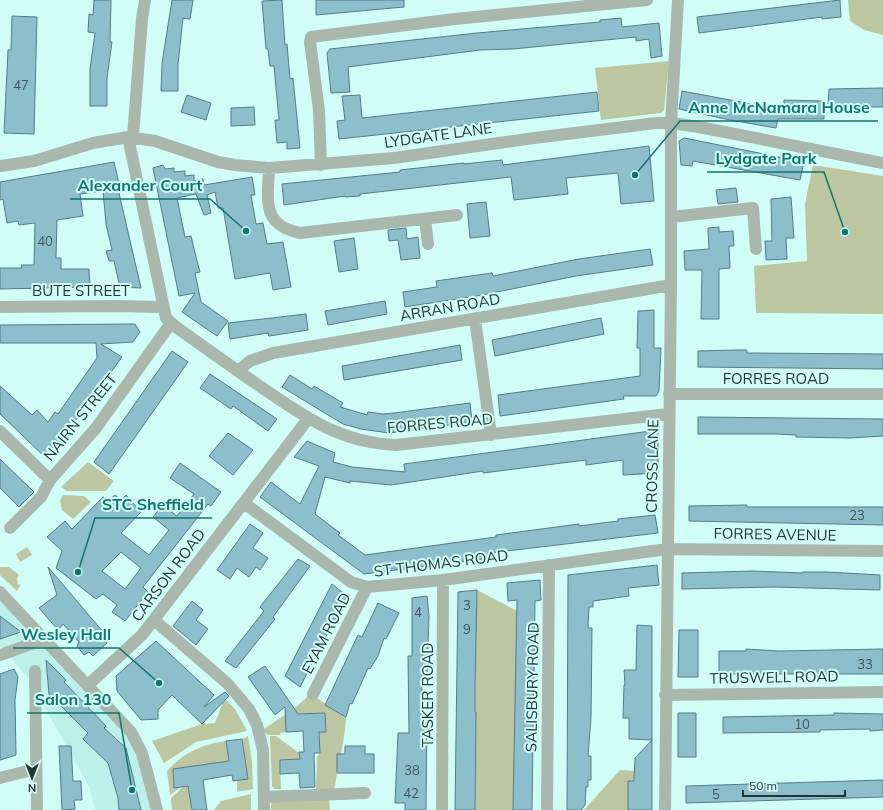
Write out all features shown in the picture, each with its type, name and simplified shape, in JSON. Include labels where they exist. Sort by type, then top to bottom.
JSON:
[{"type":"street","points":[[145,0],[130,137],[162,307]]},
{"type":"street","points":[[321,165],[318,110],[310,42],[312,37],[455,19],[647,0]]},
{"type":"street","name":"CROSS LANE","points":[[665,810],[668,414],[671,285],[671,123],[678,0]]},
{"type":"street","name":"LYDGATE LANE","points":[[0,166],[34,161],[94,143],[130,137],[155,141],[218,162],[269,168],[394,158],[534,138],[656,123],[671,123],[717,130],[883,163]]},
{"type":"street","points":[[269,168],[268,206],[272,218],[279,226],[289,231],[300,233],[457,215]]},
{"type":"street","points":[[671,217],[753,208],[756,249]]},
{"type":"street","points":[[424,219],[428,244]]},
{"type":"street","name":"ARRAN ROAD","points":[[238,371],[255,358],[273,353],[671,285]]},
{"type":"street","name":"BUTE STREET","points":[[0,307],[162,307]]},
{"type":"street","name":"FORRES ROAD","points":[[162,307],[166,318],[171,323],[238,371],[308,419],[347,437],[384,444],[424,443],[668,414]]},
{"type":"street","points":[[475,319],[490,435]]},
{"type":"street","name":"NAIRN STREET","points":[[10,528],[41,497],[50,480],[96,428],[171,323]]},
{"type":"street","name":"FORRES ROAD","points":[[669,394],[883,394]]},
{"type":"street","name":"CARSON ROAD","points":[[88,685],[139,639],[308,419]]},
{"type":"street","points":[[0,431],[50,480]]},
{"type":"street","name":"ST THOMAS ROAD","points":[[244,503],[350,582],[367,587],[443,580],[667,549]]},
{"type":"street","name":"FORRES AVENUE","points":[[667,549],[883,551]]},
{"type":"street","name":"SALISBURY ROAD","points":[[547,810],[549,565]]},
{"type":"street","name":"TASKER ROAD","points":[[442,810],[443,580]]},
{"type":"street","name":"EYAM ROAD","points":[[313,694],[367,587]]},
{"type":"street","points":[[0,592],[122,720],[136,738],[142,753],[157,810]]},
{"type":"street","points":[[154,620],[228,684],[249,709],[257,726],[262,744],[264,810]]},
{"type":"street","points":[[0,655],[45,639]]},
{"type":"street","points":[[35,671],[37,810]]},
{"type":"street","name":"TRUSWELL ROAD","points":[[665,695],[883,692]]},
{"type":"street","points":[[0,778],[36,769]]},
{"type":"street","points":[[264,797],[365,793]]},
{"type":"shaded area","points":[[0,592],[136,738],[157,810],[95,810],[90,788],[29,679],[0,646]]},
{"type":"green space","points":[[848,0],[883,0],[883,35],[864,30],[850,21]]},
{"type":"green space","points":[[669,61],[664,110],[661,113],[601,120],[595,68]]},
{"type":"green space","points":[[813,165],[883,176],[883,314],[756,313],[754,266],[807,261],[805,204]]},
{"type":"green space","points":[[88,462],[114,481],[106,491],[67,491],[61,487]]},
{"type":"green space","points":[[63,495],[84,496],[91,502],[73,519],[62,510],[60,501]]},
{"type":"green space","points":[[27,547],[32,555],[20,562],[16,554]]},
{"type":"green space","points":[[0,567],[9,567],[19,575],[17,578],[18,585],[21,584],[17,591],[0,575]]},
{"type":"green space","points":[[477,590],[517,611],[513,810],[475,810],[476,712],[472,706]]},
{"type":"green space","points":[[309,693],[346,717],[343,744],[334,790],[316,790],[317,757],[320,753],[319,732],[326,732],[325,713],[288,714],[306,698]]},
{"type":"green space","points":[[226,700],[235,709],[247,731],[196,742],[164,763],[152,741],[202,724],[215,723],[223,702]]},
{"type":"green space","points":[[286,714],[286,732],[280,733],[280,735],[268,735],[264,732],[264,729]]},
{"type":"green space","points":[[248,736],[252,761],[253,789],[237,792],[237,781],[248,779],[242,739]]},
{"type":"green space","points":[[270,736],[276,736],[299,753],[299,759],[280,760],[281,789],[275,789],[272,786]]},
{"type":"green space","points":[[226,741],[229,761],[173,770],[174,788],[181,787],[170,795],[167,771],[173,765],[186,754],[194,750],[209,744]]},
{"type":"green space","points":[[620,770],[635,771],[634,781],[628,781],[628,810],[584,810]]},
{"type":"green space","points":[[184,786],[188,786],[192,810],[172,810],[171,798]]},
{"type":"green space","points":[[251,794],[251,810],[214,810],[221,801]]},
{"type":"green space","points":[[329,799],[330,810],[271,810],[271,801]]},
{"type":"building","points":[[94,0],[111,0],[110,42],[112,42],[107,78],[107,106],[90,106],[90,69],[95,33],[88,32],[89,14],[93,15]]},
{"type":"building","points":[[172,0],[193,0],[190,19],[183,18],[178,64],[178,91],[161,91],[162,63]]},
{"type":"building","points":[[282,0],[285,45],[287,44],[290,79],[293,78],[300,148],[287,149],[287,142],[277,143],[275,120],[279,120],[274,66],[270,66],[268,49],[266,49],[262,1]]},
{"type":"building","points":[[316,0],[404,0],[404,7],[316,15]]},
{"type":"building","points":[[840,0],[841,17],[822,19],[822,17],[699,33],[697,17]]},
{"type":"building","points":[[12,16],[37,17],[34,134],[4,133],[8,50],[11,50]]},
{"type":"building","points":[[621,18],[622,27],[659,23],[662,56],[651,58],[649,39],[636,41],[636,37],[513,49],[480,50],[348,67],[350,92],[331,93],[327,53],[330,49],[477,33],[600,22],[600,20]]},
{"type":"building","points":[[883,88],[883,107],[828,107],[829,89]]},
{"type":"building","points":[[682,91],[784,110],[784,100],[824,101],[824,119],[778,119],[776,128],[730,120],[679,109]]},
{"type":"building","points":[[597,92],[599,111],[339,139],[337,121],[345,120],[342,96],[360,95],[362,118]]},
{"type":"building","points":[[187,95],[211,103],[206,120],[181,112]]},
{"type":"building","points":[[254,107],[255,125],[231,126],[231,108]]},
{"type":"building","points":[[684,138],[804,162],[800,180],[693,161],[692,166],[681,165],[679,141]]},
{"type":"building","points":[[649,146],[654,201],[621,204],[618,173],[566,178],[568,194],[514,200],[511,177],[360,194],[360,196],[345,196],[284,205],[282,184],[400,172],[400,170],[464,163],[502,160],[503,165]]},
{"type":"building","points":[[114,162],[120,188],[118,189],[141,288],[120,287],[114,261],[109,261],[106,251],[112,250],[106,224],[103,191],[80,194],[83,216],[57,220],[56,258],[61,258],[61,269],[89,269],[90,287],[0,289],[0,268],[22,268],[21,265],[34,265],[35,223],[19,225],[18,221],[7,223],[3,199],[0,200],[0,182]]},
{"type":"building","points":[[163,165],[165,169],[174,168],[174,172],[185,171],[185,176],[194,175],[194,181],[203,179],[204,185],[252,177],[255,195],[251,195],[256,224],[263,223],[267,244],[283,242],[291,287],[273,290],[270,273],[235,279],[223,208],[218,208],[215,192],[207,195],[211,213],[204,215],[196,194],[177,198],[185,237],[191,236],[200,272],[195,273],[201,302],[228,321],[217,336],[182,312],[195,293],[179,296],[153,168]]},
{"type":"building","points":[[736,188],[738,202],[718,204],[716,190]]},
{"type":"building","points":[[791,197],[794,238],[786,238],[787,259],[766,260],[765,241],[772,241],[771,199]]},
{"type":"building","points":[[486,202],[490,236],[470,238],[467,204]]},
{"type":"building","points":[[719,227],[719,232],[733,231],[734,246],[729,246],[730,268],[719,269],[719,319],[701,319],[702,270],[685,270],[684,251],[709,249],[708,228]]},
{"type":"building","points":[[406,228],[407,239],[418,237],[420,258],[401,260],[398,240],[389,241],[388,230]]},
{"type":"building","points":[[354,238],[358,269],[339,272],[334,241]]},
{"type":"building","points":[[650,249],[653,265],[576,276],[477,296],[405,307],[403,292],[437,287],[436,281],[492,273],[493,276],[579,259]]},
{"type":"building","points":[[385,301],[387,314],[328,325],[325,311]]},
{"type":"building","points":[[654,310],[654,348],[661,348],[659,391],[656,396],[623,396],[624,399],[500,416],[498,395],[640,376],[640,348],[637,348],[638,311]]},
{"type":"building","points":[[306,314],[308,330],[269,336],[268,333],[230,339],[228,323]]},
{"type":"building","points":[[601,318],[604,334],[495,356],[492,340]]},
{"type":"building","points":[[135,324],[140,332],[133,342],[101,344],[122,357],[64,436],[68,440],[48,460],[0,414],[0,386],[32,415],[37,410],[48,422],[55,412],[58,414],[97,358],[96,343],[0,343],[0,325]]},
{"type":"building","points":[[460,345],[462,360],[344,380],[342,366]]},
{"type":"building","points":[[747,350],[747,353],[883,354],[883,369],[698,367],[698,351]]},
{"type":"building","points":[[172,351],[188,362],[109,474],[94,462]]},
{"type":"building","points":[[210,374],[277,419],[268,431],[233,406],[231,409],[200,388]]},
{"type":"building","points":[[290,375],[312,389],[314,386],[343,403],[340,407],[367,415],[368,412],[383,414],[470,403],[472,422],[389,433],[361,429],[343,424],[282,387]]},
{"type":"building","points":[[698,417],[883,419],[883,436],[850,438],[796,437],[796,435],[777,434],[698,434]]},
{"type":"building","points":[[658,430],[658,473],[623,475],[623,460],[586,465],[586,460],[483,473],[483,471],[391,485],[350,481],[350,483],[325,477],[315,514],[340,533],[338,535],[365,555],[496,537],[496,535],[579,524],[579,526],[618,521],[618,519],[655,515],[658,533],[490,553],[490,558],[364,574],[260,497],[271,482],[300,504],[319,466],[294,457],[307,441],[335,453],[333,462],[352,467],[405,472],[404,464]]},
{"type":"building","points":[[228,433],[253,450],[233,475],[209,456]]},
{"type":"building","points":[[0,459],[34,492],[19,507],[0,488]]},
{"type":"building","points":[[180,463],[221,492],[211,506],[208,504],[143,587],[148,592],[125,621],[112,612],[117,605],[103,594],[96,599],[56,568],[62,551],[47,537],[65,521],[72,529],[103,497],[109,500],[115,495],[121,500],[126,495],[141,512],[121,533],[149,555],[169,530],[153,517],[162,505],[177,516],[194,494],[170,478]],"holes":[[[121,552],[141,568],[125,589],[102,571]]]},
{"type":"building","points":[[747,505],[747,507],[883,507],[883,525],[689,521],[689,506]]},
{"type":"building","points":[[250,524],[263,533],[253,548],[268,558],[260,570],[256,567],[249,577],[237,568],[230,579],[217,570]]},
{"type":"building","points":[[298,559],[310,566],[273,617],[275,619],[236,668],[225,661],[264,611],[260,607]]},
{"type":"building","points":[[657,565],[659,585],[628,588],[629,596],[593,601],[593,607],[589,607],[588,628],[592,628],[591,718],[588,756],[591,756],[591,780],[588,780],[585,805],[581,810],[567,810],[568,575]]},
{"type":"building","points":[[48,567],[104,633],[102,635],[107,643],[93,656],[89,652],[84,655],[77,646],[79,642],[63,624],[58,630],[39,608],[57,595]]},
{"type":"building","points":[[753,571],[803,573],[827,572],[880,575],[880,590],[774,587],[682,589],[682,573]]},
{"type":"building","points":[[540,580],[541,600],[535,601],[532,810],[513,810],[517,600],[508,601],[507,583]]},
{"type":"building","points":[[332,584],[347,596],[300,687],[285,676]]},
{"type":"building","points":[[477,590],[475,810],[455,810],[458,592]]},
{"type":"building","points":[[427,596],[429,616],[427,676],[422,676],[421,716],[427,716],[426,810],[405,810],[405,803],[395,803],[398,733],[409,733],[408,656],[412,656],[412,598]]},
{"type":"building","points":[[192,601],[203,610],[196,620],[208,629],[196,645],[173,626]]},
{"type":"building","points":[[378,603],[399,613],[386,639],[384,638],[378,656],[370,669],[368,668],[352,704],[350,703],[346,717],[325,705],[358,635],[362,637]]},
{"type":"building","points":[[0,616],[21,632],[0,639]]},
{"type":"building","points":[[637,625],[652,626],[652,740],[629,739],[629,718],[623,718],[625,685],[624,670],[636,670]]},
{"type":"building","points":[[679,630],[698,630],[698,677],[678,677]]},
{"type":"building","points":[[156,641],[214,695],[204,707],[225,692],[229,696],[202,724],[172,695],[158,710],[158,719],[141,720],[117,691],[116,676]]},
{"type":"building","points":[[746,649],[779,651],[883,649],[883,674],[719,674],[719,651],[746,651]]},
{"type":"building","points":[[46,660],[66,680],[64,682],[106,726],[104,728],[126,748],[141,810],[119,810],[118,798],[108,763],[83,739],[88,733],[49,694]]},
{"type":"building","points":[[265,666],[298,714],[325,713],[326,732],[319,732],[320,753],[314,753],[315,787],[300,788],[299,773],[280,774],[280,760],[300,759],[299,752],[304,752],[303,731],[286,732],[285,707],[275,715],[248,677]]},
{"type":"building","points":[[14,669],[18,677],[15,700],[16,755],[0,760],[0,674]]},
{"type":"building","points":[[678,713],[696,713],[696,757],[678,757]]},
{"type":"building","points":[[834,713],[883,714],[883,730],[870,731],[870,729],[820,730],[820,732],[723,733],[723,717],[834,715]]},
{"type":"building","points":[[242,739],[248,779],[233,781],[232,775],[203,780],[207,810],[192,810],[188,786],[174,788],[173,769],[229,761],[226,741]]},
{"type":"building","points":[[652,740],[652,810],[628,810],[628,781],[634,781],[635,758]]},
{"type":"building","points":[[59,746],[71,746],[73,781],[81,781],[82,800],[74,800],[75,809],[62,810]]},
{"type":"building","points":[[345,746],[365,746],[365,754],[374,754],[374,773],[337,773],[337,754],[345,754]]},
{"type":"building","points":[[883,780],[883,797],[686,803],[686,786]]},
{"type":"place","name":"Anne McNamara House","points":[[635,175]]},
{"type":"place","name":"Alexander Court","points":[[246,231]]},
{"type":"place","name":"Lydgate Park","points":[[845,232]]},
{"type":"place","name":"STC Sheffield","points":[[78,572]]},
{"type":"place","name":"Wesley Hall","points":[[159,683]]},
{"type":"place","name":"Salon 130","points":[[132,790]]}]
